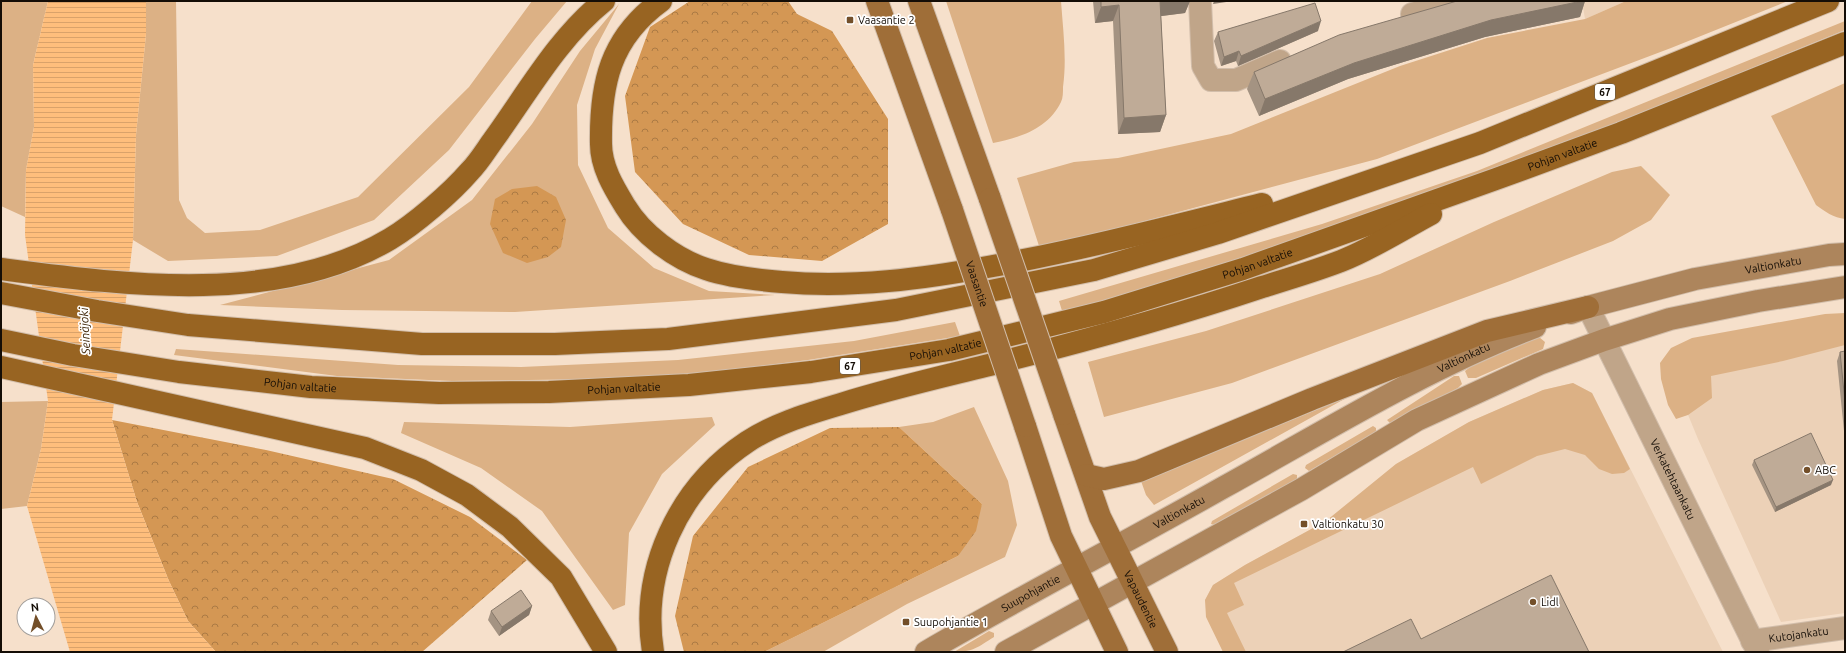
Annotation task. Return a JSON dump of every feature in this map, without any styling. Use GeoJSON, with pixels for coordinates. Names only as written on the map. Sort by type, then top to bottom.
{"type":"FeatureCollection","features":[{"type":"Feature","properties":{"kind":"highway"},"geometry":{"type":"LineString","coordinates":[[1,269],[140,283],[198,286],[257,282],[316,270],[356,256],[391,239],[430,209],[470,171],[555,52],[590,12],[604,1]]}},
{"type":"Feature","properties":{"kind":"highway"},"geometry":{"type":"LineString","coordinates":[[660,1],[646,12],[621,42],[604,86],[600,116],[601,149],[610,182],[634,221],[665,248],[705,269],[753,279],[815,285],[874,283],[934,277],[1049,256],[1380,176]]}},
{"type":"Feature","properties":{"kind":"highway","name":"67"},"geometry":{"type":"LineString","coordinates":[[1,293],[96,311],[188,325],[422,344],[555,344],[646,340],[775,326],[896,310],[1094,270],[1218,233],[1380,176],[1480,143],[1828,1]]}},
{"type":"Feature","properties":{"kind":"highway","name":"Pohjan valtatie"},"geometry":{"type":"LineString","coordinates":[[1,340],[73,355],[179,372],[311,387],[439,393],[549,392],[689,385],[811,372],[949,350],[1104,312],[1242,269],[1621,133],[1845,43]]}},
{"type":"Feature","properties":{"kind":"highway"},"geometry":{"type":"LineString","coordinates":[[653,652],[650,635],[652,593],[662,548],[682,508],[715,468],[747,442],[792,419],[875,394],[1099,337],[1204,306],[1342,261],[1496,179]]}},
{"type":"Feature","properties":{"kind":"highway"},"geometry":{"type":"LineString","coordinates":[[1,367],[170,406],[365,448],[421,470],[467,495],[510,527],[561,577],[606,652]]}},
{"type":"Feature","properties":{"kind":"main road","name":"Vaasantie"},"geometry":{"type":"LineString","coordinates":[[877,1],[952,210],[1061,536],[1076,567]]}},
{"type":"Feature","properties":{"kind":"main road"},"geometry":{"type":"LineString","coordinates":[[919,1],[990,198],[1100,518],[1115,547]]}},
{"type":"Feature","properties":{"kind":"main road","name":"Valtionkatu"},"geometry":{"type":"LineString","coordinates":[[1115,547],[1431,373],[1494,342],[1588,307],[1695,279],[1829,255],[1845,254]]}},
{"type":"Feature","properties":{"kind":"main road"},"geometry":{"type":"LineString","coordinates":[[1006,652],[1302,489],[1417,420],[1539,364],[1604,340],[1670,319],[1758,301],[1845,287]]}},
{"type":"Feature","properties":{"kind":"main road"},"geometry":{"type":"LineString","coordinates":[[1086,476],[1104,479],[1139,471],[1319,396],[1487,331],[1588,307]]}},
{"type":"Feature","properties":{"kind":"main road","name":"Suupohjantie"},"geometry":{"type":"LineString","coordinates":[[926,652],[1076,567],[1115,547]]}},
{"type":"Feature","properties":{"kind":"main road","name":"Vapaudentie"},"geometry":{"type":"LineString","coordinates":[[1115,547],[1167,652]]}},
{"type":"Feature","properties":{"kind":"main road"},"geometry":{"type":"LineString","coordinates":[[1076,567],[1117,652]]}},
{"type":"Feature","properties":{"kind":"street"},"geometry":{"type":"LineString","coordinates":[[1200,1],[1203,66],[1211,80],[1236,80],[1301,52]]}},
{"type":"Feature","properties":{"kind":"street"},"geometry":{"type":"LineString","coordinates":[[1389,21],[1456,1]]}},
{"type":"Feature","properties":{"kind":"street","name":"Verkatehtaankatu"},"geometry":{"type":"LineString","coordinates":[[1588,307],[1755,646]]}},
{"type":"Feature","properties":{"kind":"street","name":"Kutojankatu"},"geometry":{"type":"LineString","coordinates":[[1755,646],[1845,628]]}},
{"type":"Feature","properties":{"kind":"shaded area"},"geometry":{"type":"Polygon","coordinates":[[[2,1],[48,1],[33,65],[34,127],[26,170],[25,217],[1,206],[2,1]]]}},
{"type":"Feature","properties":{"kind":"shaded area"},"geometry":{"type":"Polygon","coordinates":[[[146,1],[176,1],[179,200],[187,218],[205,233],[260,230],[358,197],[469,87],[532,1],[567,1],[535,39],[449,150],[374,220],[277,256],[168,261],[133,240],[136,135],[146,34],[146,1]]]}},
{"type":"Feature","properties":{"kind":"shaded area"},"geometry":{"type":"Polygon","coordinates":[[[946,1],[1061,1],[1065,55],[1063,95],[1061,102],[1055,111],[1041,126],[1023,135],[993,143],[946,1]]]}},
{"type":"Feature","properties":{"kind":"shaded area"},"geometry":{"type":"Polygon","coordinates":[[[1582,1],[1626,1],[1585,19],[1582,1]]]}},
{"type":"Feature","properties":{"kind":"shaded area"},"geometry":{"type":"Polygon","coordinates":[[[1626,1],[1788,1],[1671,48],[1377,159],[1040,249],[1017,178],[1074,162],[1118,158],[1231,134],[1400,66],[1487,38],[1585,19],[1626,1]]]}},
{"type":"Feature","properties":{"kind":"shaded area"},"geometry":{"type":"Polygon","coordinates":[[[619,4],[595,49],[577,105],[578,165],[608,228],[654,268],[709,291],[775,295],[515,312],[342,310],[220,305],[389,260],[472,200],[532,124],[580,51],[619,4]]]}},
{"type":"Feature","properties":{"kind":"shaded area"},"geometry":{"type":"Polygon","coordinates":[[[1845,21],[1845,30],[1600,130],[1334,230],[1063,314],[1059,301],[1322,224],[1477,171],[1845,21]]]}},
{"type":"Feature","properties":{"kind":"shaded area"},"geometry":{"type":"Polygon","coordinates":[[[1845,83],[1845,219],[1833,216],[1816,205],[1771,116],[1845,83]]]}},
{"type":"Feature","properties":{"kind":"shaded area"},"geometry":{"type":"Polygon","coordinates":[[[1641,166],[1670,195],[1651,220],[1613,241],[1510,281],[1232,383],[1104,417],[1088,362],[1206,331],[1380,274],[1494,222],[1612,172],[1641,166]]]}},
{"type":"Feature","properties":{"kind":"shaded area"},"geometry":{"type":"Polygon","coordinates":[[[1845,313],[1845,345],[1783,361],[1711,376],[1712,398],[1688,415],[1676,419],[1668,405],[1661,379],[1660,363],[1671,348],[1692,338],[1825,314],[1845,313]]]}},
{"type":"Feature","properties":{"kind":"shaded area"},"geometry":{"type":"Polygon","coordinates":[[[955,322],[960,336],[808,360],[714,372],[608,379],[452,381],[337,376],[174,355],[176,349],[398,365],[521,367],[678,360],[854,341],[955,322]]]}},
{"type":"Feature","properties":{"kind":"shaded area"},"geometry":{"type":"Polygon","coordinates":[[[1539,337],[1545,342],[1543,349],[1476,378],[1468,378],[1465,371],[1478,361],[1539,337]]]}},
{"type":"Feature","properties":{"kind":"shaded area"},"geometry":{"type":"Polygon","coordinates":[[[1845,342],[1845,613],[1781,622],[1698,439],[1677,388],[1705,369],[1845,342]]]}},
{"type":"Feature","properties":{"kind":"shaded area"},"geometry":{"type":"Polygon","coordinates":[[[1454,376],[1459,376],[1462,384],[1458,388],[1394,422],[1390,423],[1387,420],[1454,376]]]}},
{"type":"Feature","properties":{"kind":"shaded area"},"geometry":{"type":"Polygon","coordinates":[[[1573,383],[1592,393],[1723,652],[1223,652],[1205,600],[1213,585],[1245,565],[1326,521],[1396,464],[1469,422],[1543,390],[1573,383]]]}},
{"type":"Feature","properties":{"kind":"shaded area"},"geometry":{"type":"Polygon","coordinates":[[[1573,383],[1592,393],[1630,469],[1624,473],[1612,474],[1599,469],[1585,455],[1565,449],[1537,456],[1481,484],[1473,467],[1234,583],[1244,605],[1227,613],[1246,652],[1223,652],[1206,617],[1205,600],[1213,585],[1245,565],[1326,521],[1396,464],[1469,422],[1543,390],[1573,383]]]}},
{"type":"Feature","properties":{"kind":"shaded area"},"geometry":{"type":"Polygon","coordinates":[[[1348,397],[1154,505],[1146,495],[1141,481],[1348,397]]]}},
{"type":"Feature","properties":{"kind":"shaded area"},"geometry":{"type":"Polygon","coordinates":[[[48,401],[41,449],[27,506],[1,509],[1,402],[48,401]]]}},
{"type":"Feature","properties":{"kind":"shaded area"},"geometry":{"type":"Polygon","coordinates":[[[974,407],[1008,481],[1017,525],[1005,557],[907,604],[823,652],[764,652],[958,556],[982,504],[899,427],[933,422],[974,407]]]}},
{"type":"Feature","properties":{"kind":"shaded area"},"geometry":{"type":"Polygon","coordinates":[[[712,417],[715,425],[662,474],[629,533],[625,605],[613,610],[542,511],[481,468],[401,433],[404,422],[570,427],[712,417]]]}},
{"type":"Feature","properties":{"kind":"shaded area"},"geometry":{"type":"Polygon","coordinates":[[[1373,426],[1376,428],[1376,432],[1309,471],[1305,468],[1306,465],[1373,426]]]}},
{"type":"Feature","properties":{"kind":"shaded area"},"geometry":{"type":"Polygon","coordinates":[[[1293,474],[1297,475],[1297,479],[1215,525],[1211,524],[1212,521],[1293,474]]]}},
{"type":"Feature","properties":{"kind":"shaded area"},"geometry":{"type":"Polygon","coordinates":[[[989,631],[994,633],[994,637],[984,644],[971,650],[954,652],[989,631]]]}},
{"type":"Feature","properties":{"kind":"green space"},"geometry":{"type":"Polygon","coordinates":[[[690,1],[788,1],[797,14],[832,31],[888,119],[888,224],[822,261],[749,255],[683,224],[635,172],[625,96],[650,27],[690,1]]]}},
{"type":"Feature","properties":{"kind":"green space"},"geometry":{"type":"Polygon","coordinates":[[[537,186],[556,197],[566,220],[561,247],[548,257],[527,263],[503,253],[490,224],[495,199],[512,189],[537,186]]]}},
{"type":"Feature","properties":{"kind":"green space"},"geometry":{"type":"Polygon","coordinates":[[[112,420],[266,450],[393,479],[470,517],[527,560],[422,652],[216,652],[188,621],[169,581],[137,502],[112,420]]]}},
{"type":"Feature","properties":{"kind":"green space"},"geometry":{"type":"Polygon","coordinates":[[[899,427],[982,504],[976,531],[958,556],[764,652],[684,652],[675,616],[693,536],[748,467],[830,428],[899,427]]]}},
{"type":"Feature","properties":{"kind":"water","name":"Seinäjoki"},"geometry":{"type":"Polygon","coordinates":[[[48,1],[146,1],[146,34],[136,135],[133,240],[112,420],[137,502],[169,581],[188,621],[216,652],[70,652],[56,604],[56,597],[54,597],[27,506],[41,449],[48,401],[25,235],[26,170],[34,127],[33,65],[48,1]]]}},
{"type":"Feature","properties":{"kind":"building"},"geometry":{"type":"Polygon","coordinates":[[[1101,1],[1160,1],[1166,115],[1124,118],[1119,5],[1101,7],[1101,1]]]}},
{"type":"Feature","properties":{"kind":"building"},"geometry":{"type":"Polygon","coordinates":[[[1457,1],[1582,1],[1491,20],[1354,63],[1265,99],[1254,72],[1339,35],[1457,1]]]}},
{"type":"Feature","properties":{"kind":"building"},"geometry":{"type":"Polygon","coordinates":[[[1315,3],[1321,21],[1241,56],[1239,51],[1224,57],[1218,32],[1315,3]]]}},
{"type":"Feature","properties":{"kind":"building"},"geometry":{"type":"Polygon","coordinates":[[[1845,351],[1845,402],[1840,352],[1845,351]]]}},
{"type":"Feature","properties":{"kind":"building"},"geometry":{"type":"Polygon","coordinates":[[[1811,433],[1833,480],[1776,507],[1754,460],[1811,433]]]}},
{"type":"Feature","properties":{"kind":"building","name":"Lidl"},"geometry":{"type":"Polygon","coordinates":[[[1551,575],[1589,652],[1343,652],[1411,619],[1421,639],[1551,575]]]}},
{"type":"Feature","properties":{"kind":"building"},"geometry":{"type":"Polygon","coordinates":[[[521,590],[532,606],[502,627],[491,611],[521,590]]]}},
{"type":"Feature","properties":{"kind":"place","name":"Vaasantie 2"},"geometry":{"type":"Point","coordinates":[850,20]}},
{"type":"Feature","properties":{"kind":"place","name":"ABC"},"geometry":{"type":"Point","coordinates":[1807,470]}},
{"type":"Feature","properties":{"kind":"place","name":"Valtionkatu 30"},"geometry":{"type":"Point","coordinates":[1304,524]}},
{"type":"Feature","properties":{"kind":"place","name":"Lidl"},"geometry":{"type":"Point","coordinates":[1533,602]}},
{"type":"Feature","properties":{"kind":"place","name":"Suupohjantie 1"},"geometry":{"type":"Point","coordinates":[906,622]}}]}
